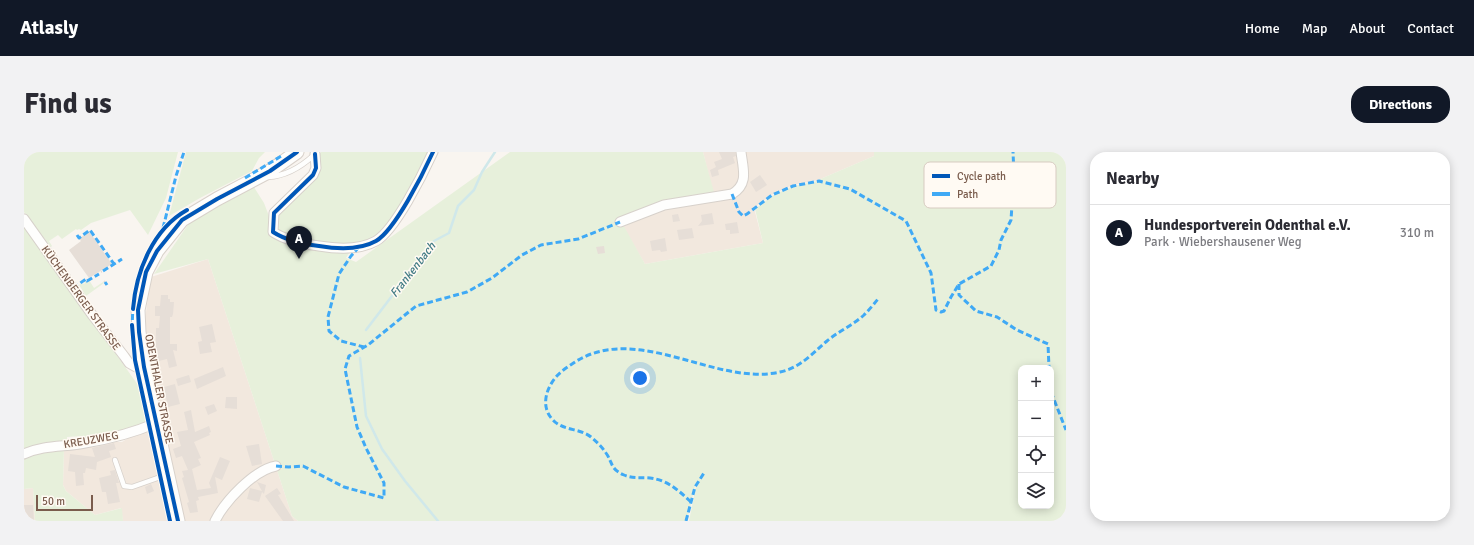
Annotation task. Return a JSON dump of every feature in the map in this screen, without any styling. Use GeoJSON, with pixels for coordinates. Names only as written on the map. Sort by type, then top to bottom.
{"type":"FeatureCollection","features":[{"type":"Feature","properties":{"kind":"main road","name":"ODENTHALER STRASSE"},"geometry":{"type":"LineString","coordinates":[[178,521],[144,367],[139,332],[138,317],[146,272],[157,251],[182,220],[216,199],[282,163],[297,152]]}},
{"type":"Feature","properties":{"kind":"street"},"geometry":{"type":"LineString","coordinates":[[316,153],[316,168],[313,175],[274,213],[273,232],[280,237],[301,243],[325,247],[351,248],[366,246],[377,240],[387,231],[412,193],[433,152]]}},
{"type":"Feature","properties":{"kind":"street"},"geometry":{"type":"LineString","coordinates":[[620,222],[664,204],[732,194],[740,189],[744,180],[741,152]]}},
{"type":"Feature","properties":{"kind":"street","name":"KÜCHENBERGER STRASSE"},"geometry":{"type":"LineString","coordinates":[[24,219],[97,322],[124,356],[134,366],[139,368],[144,367]]}},
{"type":"Feature","properties":{"kind":"street","name":"KREUZWEG"},"geometry":{"type":"LineString","coordinates":[[24,454],[52,446],[84,444],[134,432],[156,423]]}},
{"type":"Feature","properties":{"kind":"street"},"geometry":{"type":"LineString","coordinates":[[216,521],[221,509],[231,497],[262,472],[270,467],[276,466]]}},
{"type":"Feature","properties":{"kind":"lane"},"geometry":{"type":"LineString","coordinates":[[256,178],[280,176],[306,162],[316,153]]}},
{"type":"Feature","properties":{"kind":"lane"},"geometry":{"type":"LineString","coordinates":[[115,460],[124,486],[127,487],[132,487],[167,475]]}},
{"type":"Feature","properties":{"kind":"shaded area"},"geometry":{"type":"Polygon","coordinates":[[[703,152],[874,152],[874,156],[818,180],[793,185],[771,195],[754,208],[763,243],[645,264],[620,222],[664,205],[714,196],[703,152]]]}},
{"type":"Feature","properties":{"kind":"shaded area"},"geometry":{"type":"Polygon","coordinates":[[[208,259],[292,516],[298,521],[183,521],[150,375],[145,319],[151,277],[208,259]]]}},
{"type":"Feature","properties":{"kind":"shaded area"},"geometry":{"type":"Polygon","coordinates":[[[148,429],[167,521],[123,521],[121,508],[95,515],[66,491],[63,485],[64,448],[91,447],[115,438],[118,442],[122,442],[138,432],[148,429]]]}},
{"type":"Feature","properties":{"kind":"shaded area"},"geometry":{"type":"Polygon","coordinates":[[[33,488],[35,521],[24,521],[24,489],[33,488]]]}},
{"type":"Feature","properties":{"kind":"green space"},"geometry":{"type":"Polygon","coordinates":[[[24,152],[178,152],[166,198],[148,235],[130,210],[91,223],[81,230],[76,229],[62,239],[58,235],[49,241],[52,246],[51,247],[24,212],[24,152]]]}},
{"type":"Feature","properties":{"kind":"green space"},"geometry":{"type":"Polygon","coordinates":[[[186,152],[265,152],[259,158],[252,171],[169,216],[186,152]]]}},
{"type":"Feature","properties":{"kind":"green space"},"geometry":{"type":"Polygon","coordinates":[[[321,152],[432,152],[412,193],[377,241],[351,248],[280,237],[273,223],[274,213],[301,187],[321,152]]]}},
{"type":"Feature","properties":{"kind":"green space"},"geometry":{"type":"Polygon","coordinates":[[[510,152],[703,152],[715,196],[621,221],[645,264],[763,243],[755,209],[772,196],[793,186],[818,181],[874,156],[874,152],[1066,152],[1066,521],[689,521],[695,486],[687,521],[298,521],[292,516],[208,259],[154,274],[194,216],[252,184],[264,203],[277,237],[351,250],[346,258],[356,262],[510,152]]]}},
{"type":"Feature","properties":{"kind":"green space"},"geometry":{"type":"Polygon","coordinates":[[[24,225],[138,385],[147,424],[84,442],[83,436],[67,437],[67,444],[24,452],[24,225]]]}},
{"type":"Feature","properties":{"kind":"green space"},"geometry":{"type":"Polygon","coordinates":[[[89,280],[94,288],[103,282],[104,283],[86,296],[79,285],[82,283],[84,284],[85,281],[86,282],[89,280]]]}},
{"type":"Feature","properties":{"kind":"green space"},"geometry":{"type":"Polygon","coordinates":[[[64,448],[63,485],[66,491],[95,515],[122,508],[123,521],[35,521],[33,488],[24,489],[24,456],[64,448]]]}},
{"type":"Feature","properties":{"kind":"building"},"geometry":{"type":"Polygon","coordinates":[[[719,152],[735,152],[736,156],[733,157],[735,163],[718,170],[719,175],[712,177],[710,170],[716,167],[714,162],[722,159],[719,152]]]}},
{"type":"Feature","properties":{"kind":"building"},"geometry":{"type":"Polygon","coordinates":[[[760,175],[767,185],[756,192],[750,182],[760,175]]]}},
{"type":"Feature","properties":{"kind":"building"},"geometry":{"type":"Polygon","coordinates":[[[712,213],[714,224],[698,226],[702,221],[701,215],[712,213]]]}},
{"type":"Feature","properties":{"kind":"building"},"geometry":{"type":"Polygon","coordinates":[[[678,214],[680,221],[673,222],[672,215],[678,214]]]}},
{"type":"Feature","properties":{"kind":"building"},"geometry":{"type":"Polygon","coordinates":[[[737,222],[739,233],[730,234],[730,230],[726,230],[725,224],[737,222]]]}},
{"type":"Feature","properties":{"kind":"building"},"geometry":{"type":"Polygon","coordinates":[[[692,228],[694,238],[679,240],[677,230],[692,228]]]}},
{"type":"Feature","properties":{"kind":"building"},"geometry":{"type":"Polygon","coordinates":[[[89,231],[112,264],[89,278],[69,250],[81,241],[79,239],[89,231]]]}},
{"type":"Feature","properties":{"kind":"building"},"geometry":{"type":"Polygon","coordinates":[[[665,238],[667,251],[652,251],[650,241],[665,238]]]}},
{"type":"Feature","properties":{"kind":"building"},"geometry":{"type":"Polygon","coordinates":[[[604,246],[605,253],[598,254],[596,247],[604,246]]]}},
{"type":"Feature","properties":{"kind":"building"},"geometry":{"type":"Polygon","coordinates":[[[161,295],[168,295],[170,302],[174,302],[173,314],[172,317],[170,317],[170,344],[177,344],[177,351],[173,350],[177,366],[169,368],[167,359],[155,362],[153,353],[156,353],[156,328],[159,328],[160,316],[155,316],[155,306],[160,306],[161,295]]]}},
{"type":"Feature","properties":{"kind":"building"},"geometry":{"type":"Polygon","coordinates":[[[212,324],[216,342],[210,343],[212,352],[200,354],[198,342],[202,341],[199,327],[212,324]]]}},
{"type":"Feature","properties":{"kind":"building"},"geometry":{"type":"Polygon","coordinates":[[[223,367],[226,376],[197,389],[194,379],[223,367]]]}},
{"type":"Feature","properties":{"kind":"building"},"geometry":{"type":"Polygon","coordinates":[[[189,375],[191,382],[178,386],[176,379],[189,375]]]}},
{"type":"Feature","properties":{"kind":"building"},"geometry":{"type":"Polygon","coordinates":[[[175,384],[180,404],[168,407],[164,387],[175,384]]]}},
{"type":"Feature","properties":{"kind":"building"},"geometry":{"type":"Polygon","coordinates":[[[226,397],[237,397],[237,409],[225,408],[226,397]]]}},
{"type":"Feature","properties":{"kind":"building"},"geometry":{"type":"Polygon","coordinates":[[[214,404],[217,411],[208,415],[205,407],[214,404]]]}},
{"type":"Feature","properties":{"kind":"building"},"geometry":{"type":"Polygon","coordinates":[[[191,410],[195,432],[209,426],[211,432],[209,433],[210,435],[194,442],[201,458],[198,459],[201,465],[192,469],[197,490],[211,488],[209,483],[220,457],[230,461],[222,480],[215,477],[218,493],[198,497],[199,500],[196,501],[198,512],[190,513],[187,503],[189,502],[182,478],[184,477],[182,471],[188,470],[182,456],[176,458],[173,449],[181,446],[177,432],[188,430],[184,412],[191,410]]]}},
{"type":"Feature","properties":{"kind":"building"},"geometry":{"type":"Polygon","coordinates":[[[114,443],[116,449],[109,451],[111,457],[97,462],[96,470],[86,468],[85,473],[83,473],[84,485],[76,486],[75,472],[68,471],[70,454],[95,457],[92,448],[114,443]]]}},
{"type":"Feature","properties":{"kind":"building"},"geometry":{"type":"Polygon","coordinates":[[[259,444],[262,464],[252,466],[246,446],[259,444]]]}},
{"type":"Feature","properties":{"kind":"building"},"geometry":{"type":"Polygon","coordinates":[[[115,470],[119,483],[116,483],[120,502],[108,504],[106,492],[102,492],[99,478],[111,475],[110,471],[115,470]]]}},
{"type":"Feature","properties":{"kind":"building"},"geometry":{"type":"Polygon","coordinates":[[[257,482],[266,485],[264,494],[262,492],[259,502],[247,499],[250,488],[262,491],[257,482]]]}},
{"type":"Feature","properties":{"kind":"building"},"geometry":{"type":"Polygon","coordinates":[[[151,484],[154,491],[147,494],[145,487],[151,484]]]}},
{"type":"Feature","properties":{"kind":"building"},"geometry":{"type":"Polygon","coordinates":[[[277,488],[281,494],[278,495],[294,521],[283,521],[265,496],[277,488]]]}},
{"type":"Feature","properties":{"kind":"building"},"geometry":{"type":"Polygon","coordinates":[[[24,505],[33,505],[34,521],[26,521],[24,505]]]}},
{"type":"Feature","properties":{"kind":"waterway","name":"Frankenbach"},"geometry":{"type":"LineString","coordinates":[[366,330],[434,241],[449,233],[458,206],[474,190],[482,172],[495,152]]}},
{"type":"Feature","properties":{"kind":"waterway","name":"Frankenbach"},"geometry":{"type":"LineString","coordinates":[[360,358],[366,416],[382,449],[405,481],[438,521]]}},
{"type":"Feature","properties":{"kind":"marked path"},"geometry":{"type":"LineString","coordinates":[[163,228],[176,176],[184,152]]}},
{"type":"Feature","properties":{"kind":"marked path"},"geometry":{"type":"LineString","coordinates":[[1013,152],[1013,162]]}},
{"type":"Feature","properties":{"kind":"marked path"},"geometry":{"type":"LineString","coordinates":[[245,178],[283,155]]}},
{"type":"Feature","properties":{"kind":"marked path"},"geometry":{"type":"LineString","coordinates":[[732,194],[739,212],[743,216],[772,195],[793,186],[819,181],[850,189],[906,221],[931,273],[936,310],[941,312],[944,311],[959,284],[991,266],[1011,220],[1012,208]]}},
{"type":"Feature","properties":{"kind":"marked path"},"geometry":{"type":"LineString","coordinates":[[276,466],[303,466],[344,487],[384,498],[384,483],[357,427],[345,369],[349,356],[368,345],[416,306],[467,292],[492,278],[522,255],[541,245],[578,239],[620,222]]}},
{"type":"Feature","properties":{"kind":"marked path"},"geometry":{"type":"LineString","coordinates":[[77,235],[79,238],[90,230],[114,264]]}},
{"type":"Feature","properties":{"kind":"marked path"},"geometry":{"type":"LineString","coordinates":[[359,247],[339,274],[328,317],[329,331],[341,341],[364,347]]}},
{"type":"Feature","properties":{"kind":"marked path"},"geometry":{"type":"LineString","coordinates":[[103,271],[122,259]]}},
{"type":"Feature","properties":{"kind":"marked path"},"geometry":{"type":"LineString","coordinates":[[73,288],[86,279],[87,281],[99,274]]}},
{"type":"Feature","properties":{"kind":"marked path"},"geometry":{"type":"LineString","coordinates":[[959,284],[959,295],[976,311],[997,317],[1017,330],[1048,344],[1049,365]]}},
{"type":"Feature","properties":{"kind":"marked path"},"geometry":{"type":"LineString","coordinates":[[691,502],[673,487],[662,481],[650,478],[631,477],[619,473],[612,466],[603,449],[591,437],[582,432],[557,424],[547,412],[546,398],[551,384],[558,375],[572,364],[596,352],[622,349],[648,351],[729,371],[755,374],[780,372],[794,367],[806,360],[832,337],[860,319],[878,299]]}},
{"type":"Feature","properties":{"kind":"marked path"},"geometry":{"type":"LineString","coordinates":[[132,329],[133,305]]}},
{"type":"Feature","properties":{"kind":"marked path"},"geometry":{"type":"LineString","coordinates":[[1054,400],[1066,430]]}},
{"type":"Feature","properties":{"kind":"marked path"},"geometry":{"type":"LineString","coordinates":[[686,521],[695,487],[704,473]]}},
{"type":"Feature","properties":{"kind":"cycle path"},"geometry":{"type":"LineString","coordinates":[[178,521],[144,367],[139,332],[138,310],[146,272],[157,251],[182,220],[217,199],[270,171],[297,152]]}},
{"type":"Feature","properties":{"kind":"cycle path"},"geometry":{"type":"LineString","coordinates":[[315,154],[316,168],[313,175],[274,213],[273,232],[289,240],[301,243],[326,247],[348,248],[370,244],[376,241],[392,226],[423,174],[433,152]]}},
{"type":"Feature","properties":{"kind":"cycle path"},"geometry":{"type":"LineString","coordinates":[[133,309],[138,280],[148,252],[165,228],[175,218],[187,210]]}},
{"type":"Feature","properties":{"kind":"cycle path"},"geometry":{"type":"LineString","coordinates":[[132,325],[135,360],[170,521]]}},
{"type":"Feature","properties":{"kind":"place","name":"Hundesportverein Odenthal e.V."},"geometry":{"type":"Point","coordinates":[299,259]}}]}
